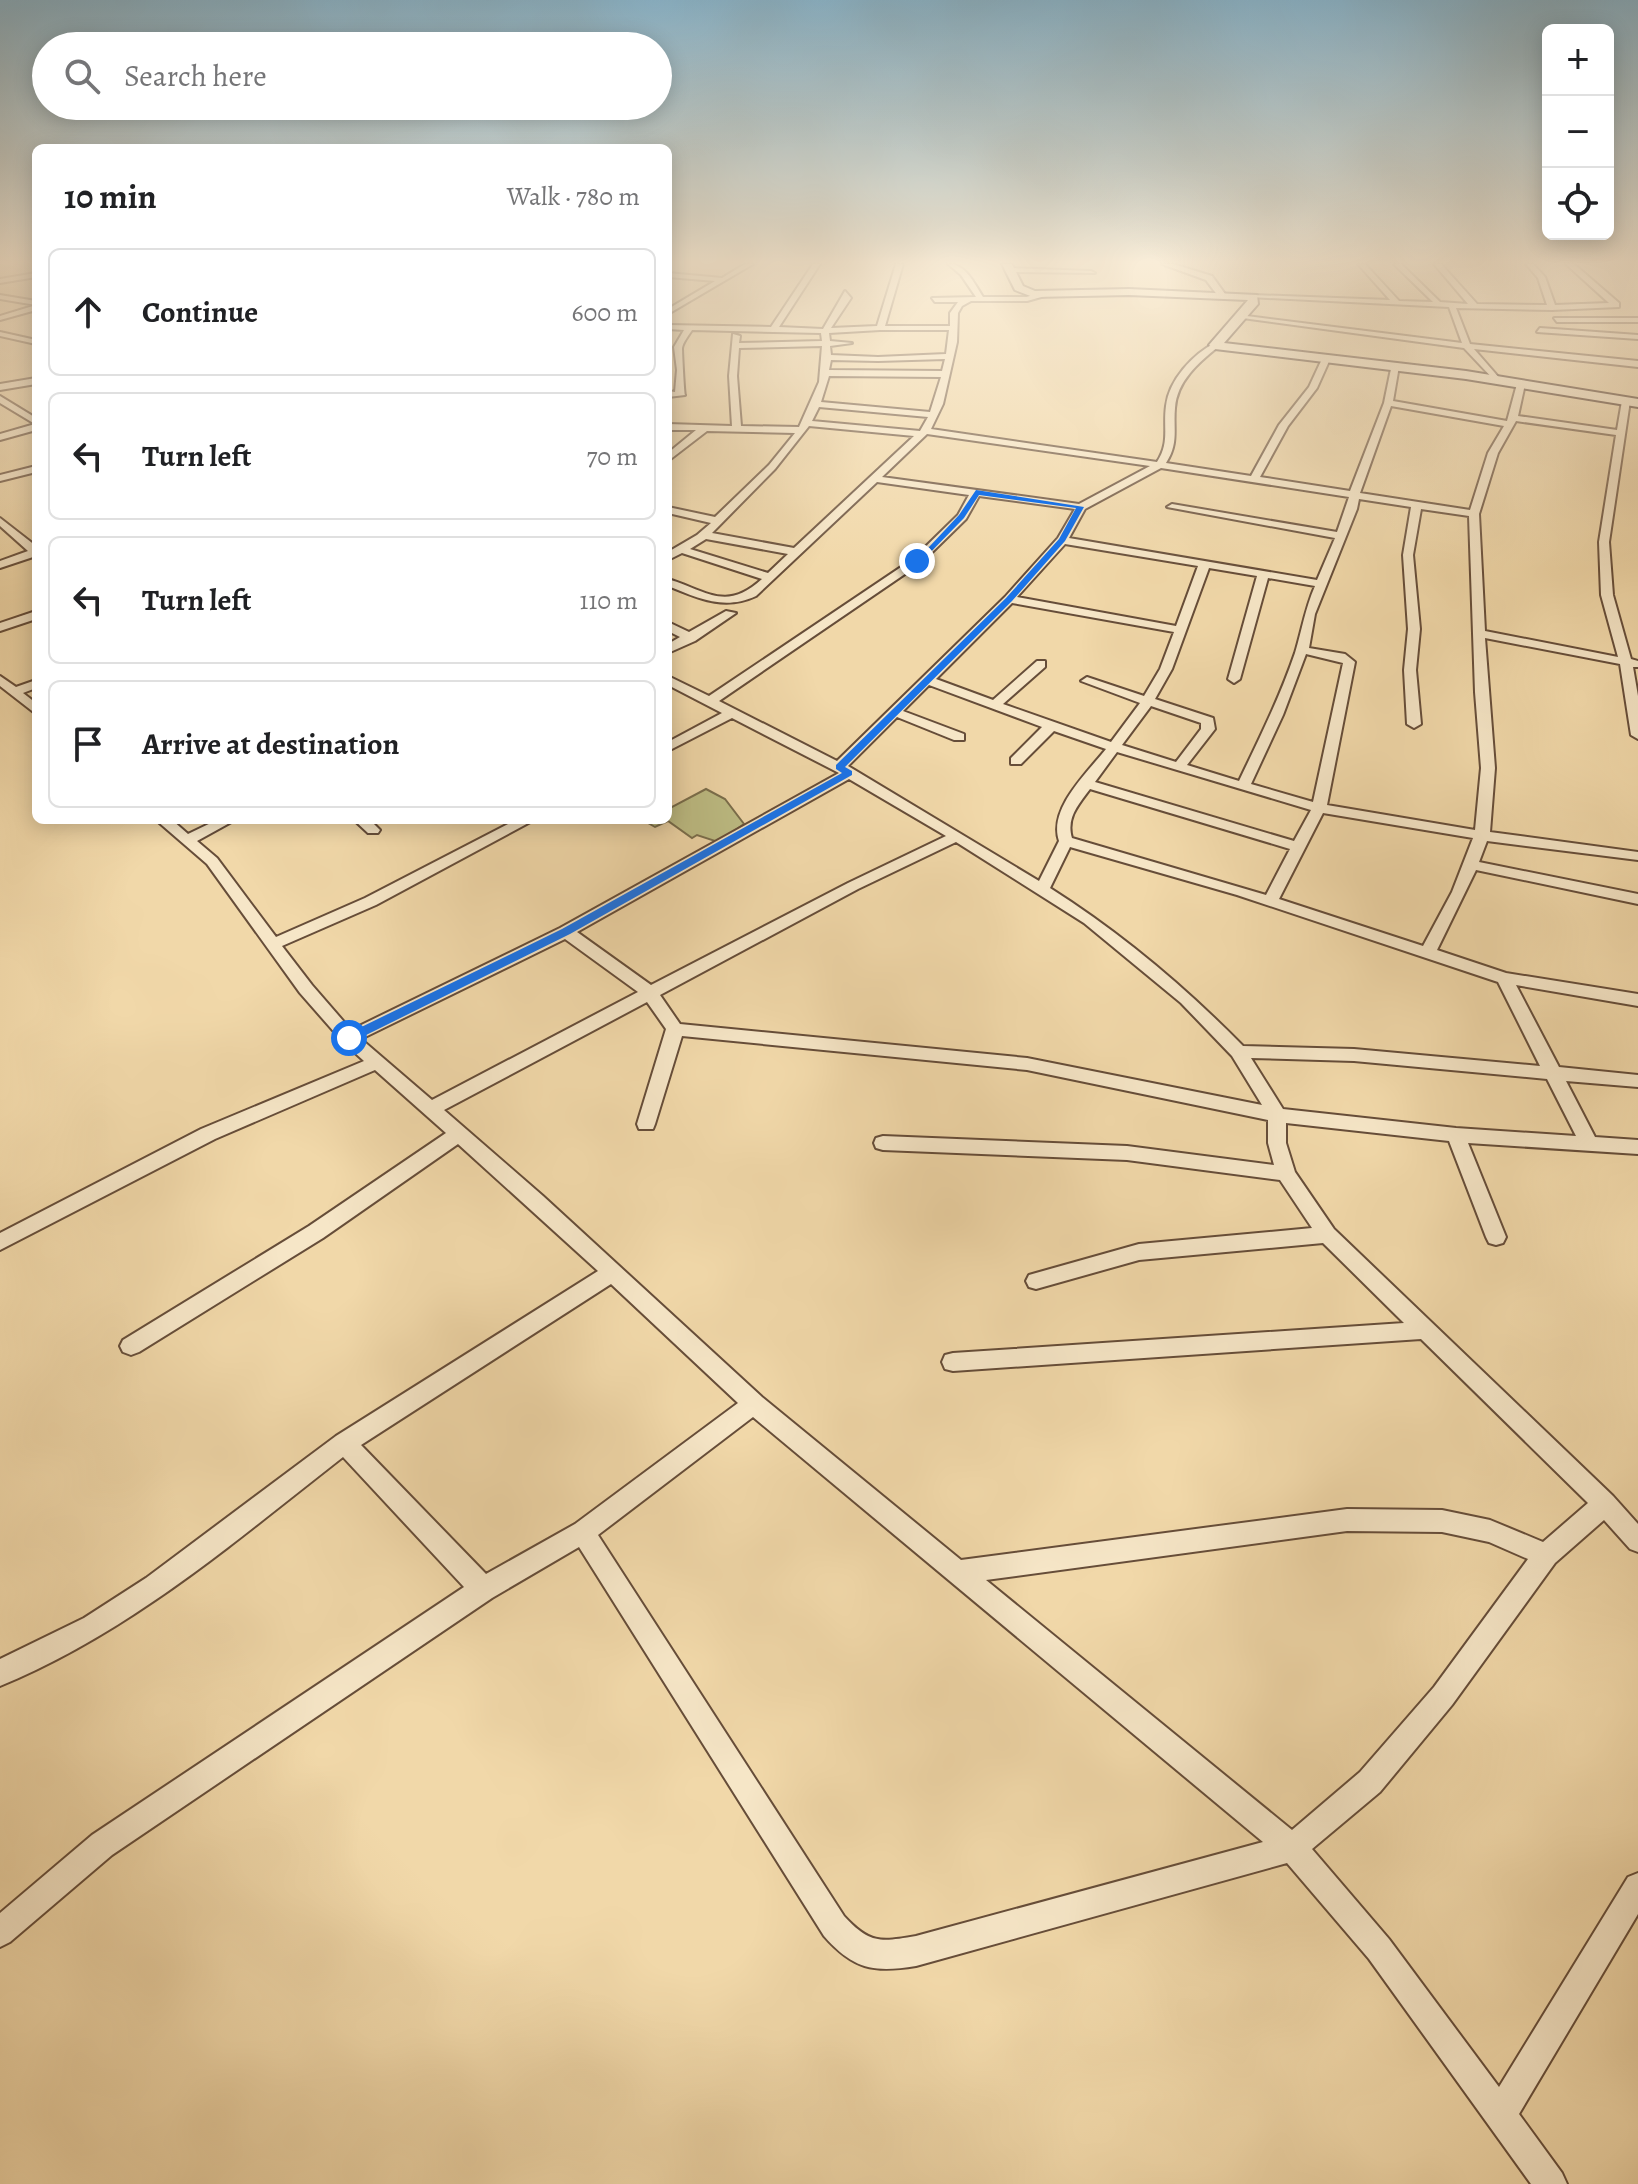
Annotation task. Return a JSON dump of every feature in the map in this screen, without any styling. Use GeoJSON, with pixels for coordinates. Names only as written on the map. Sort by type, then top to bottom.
{"type":"FeatureCollection","features":[{"type":"Feature","properties":{"kind":"street"},"geometry":{"type":"LineString","coordinates":[[672,394],[681,395],[678,389],[680,366]]}},
{"type":"Feature","properties":{"kind":"street"},"geometry":{"type":"LineString","coordinates":[[734,366],[737,428]]}},
{"type":"Feature","properties":{"kind":"street"},"geometry":{"type":"LineString","coordinates":[[672,554],[704,535],[786,454],[815,404],[829,366]]}},
{"type":"Feature","properties":{"kind":"street"},"geometry":{"type":"LineString","coordinates":[[672,583],[728,603],[739,602],[771,578],[923,433],[934,415],[947,366]]}},
{"type":"Feature","properties":{"kind":"street"},"geometry":{"type":"LineString","coordinates":[[349,1038],[566,932],[844,770],[895,712],[1009,599],[1062,540],[1081,507],[1160,465],[1172,446],[1170,412],[1179,379],[1189,366]]}},
{"type":"Feature","properties":{"kind":"street"},"geometry":{"type":"LineString","coordinates":[[1255,477],[1284,425],[1313,388],[1323,366]]}},
{"type":"Feature","properties":{"kind":"street"},"geometry":{"type":"LineString","coordinates":[[1243,786],[1277,715],[1302,650],[1309,614],[1341,536],[1388,403],[1395,366],[1632,402],[1619,433],[1604,542],[1607,595],[1632,663],[1638,735]]}},
{"type":"Feature","properties":{"kind":"street"},"geometry":{"type":"LineString","coordinates":[[1485,366],[1497,380]]}},
{"type":"Feature","properties":{"kind":"street"},"geometry":{"type":"LineString","coordinates":[[828,373],[945,374]]}},
{"type":"Feature","properties":{"kind":"street"},"geometry":{"type":"LineString","coordinates":[[0,387],[32,382]]}},
{"type":"Feature","properties":{"kind":"street"},"geometry":{"type":"LineString","coordinates":[[1427,953],[1460,892],[1482,835],[1488,768],[1474,514],[1486,471],[1512,421],[1521,384]]}},
{"type":"Feature","properties":{"kind":"street"},"geometry":{"type":"LineString","coordinates":[[0,399],[32,421]]}},
{"type":"Feature","properties":{"kind":"street"},"geometry":{"type":"LineString","coordinates":[[1388,403],[1619,433]]}},
{"type":"Feature","properties":{"kind":"street"},"geometry":{"type":"LineString","coordinates":[[815,404],[934,415]]}},
{"type":"Feature","properties":{"kind":"street"},"geometry":{"type":"LineString","coordinates":[[0,437],[32,425]]}},
{"type":"Feature","properties":{"kind":"street"},"geometry":{"type":"LineString","coordinates":[[672,427],[802,427],[923,433],[1255,477],[1474,514]]}},
{"type":"Feature","properties":{"kind":"street"},"geometry":{"type":"LineString","coordinates":[[672,455],[705,428]]}},
{"type":"Feature","properties":{"kind":"street"},"geometry":{"type":"LineString","coordinates":[[0,478],[32,470]]}},
{"type":"Feature","properties":{"kind":"street"},"geometry":{"type":"LineString","coordinates":[[876,479],[1081,507]]}},
{"type":"Feature","properties":{"kind":"street"},"geometry":{"type":"LineString","coordinates":[[708,702],[917,561],[962,517],[976,492]]}},
{"type":"Feature","properties":{"kind":"street"},"geometry":{"type":"LineString","coordinates":[[1414,724],[1410,670],[1414,629],[1408,555],[1416,505]]}},
{"type":"Feature","properties":{"kind":"street"},"geometry":{"type":"LineString","coordinates":[[1172,507],[1341,536]]}},
{"type":"Feature","properties":{"kind":"street"},"geometry":{"type":"LineString","coordinates":[[672,511],[717,521]]}},
{"type":"Feature","properties":{"kind":"street"},"geometry":{"type":"LineString","coordinates":[[0,521],[32,549]]}},
{"type":"Feature","properties":{"kind":"street"},"geometry":{"type":"LineString","coordinates":[[704,535],[797,552]]}},
{"type":"Feature","properties":{"kind":"street"},"geometry":{"type":"LineString","coordinates":[[1062,540],[1322,584]]}},
{"type":"Feature","properties":{"kind":"street"},"geometry":{"type":"LineString","coordinates":[[680,549],[771,578]]}},
{"type":"Feature","properties":{"kind":"street"},"geometry":{"type":"LineString","coordinates":[[0,565],[32,553]]}},
{"type":"Feature","properties":{"kind":"street"},"geometry":{"type":"LineString","coordinates":[[1043,888],[1066,841],[1062,829],[1065,813],[1116,747],[1166,669],[1204,566]]}},
{"type":"Feature","properties":{"kind":"street"},"geometry":{"type":"LineString","coordinates":[[1234,679],[1263,575]]}},
{"type":"Feature","properties":{"kind":"street"},"geometry":{"type":"LineString","coordinates":[[1009,599],[1180,630]]}},
{"type":"Feature","properties":{"kind":"street"},"geometry":{"type":"LineString","coordinates":[[672,647],[730,613]]}},
{"type":"Feature","properties":{"kind":"street"},"geometry":{"type":"LineString","coordinates":[[0,627],[32,616]]}},
{"type":"Feature","properties":{"kind":"street"},"geometry":{"type":"LineString","coordinates":[[672,628],[691,638]]}},
{"type":"Feature","properties":{"kind":"street"},"geometry":{"type":"LineString","coordinates":[[1479,633],[1632,663]]}},
{"type":"Feature","properties":{"kind":"street"},"geometry":{"type":"LineString","coordinates":[[1270,901],[1319,808],[1349,662],[1341,657],[1302,650]]}},
{"type":"Feature","properties":{"kind":"street"},"geometry":{"type":"LineString","coordinates":[[994,706],[1041,664]]}},
{"type":"Feature","properties":{"kind":"street"},"geometry":{"type":"LineString","coordinates":[[0,680],[32,707]]}},
{"type":"Feature","properties":{"kind":"street"},"geometry":{"type":"LineString","coordinates":[[928,680],[1051,726],[1319,808],[1482,835],[1638,856]]}},
{"type":"Feature","properties":{"kind":"street"},"geometry":{"type":"LineString","coordinates":[[1087,681],[1208,721],[1208,729],[1179,767]]}},
{"type":"Feature","properties":{"kind":"street"},"geometry":{"type":"LineString","coordinates":[[672,682],[844,770],[1043,888],[1090,920],[1187,999],[1238,1052],[1277,1115],[1277,1143],[1286,1174],[1327,1235],[1605,1504],[1638,1541]]}},
{"type":"Feature","properties":{"kind":"street"},"geometry":{"type":"LineString","coordinates":[[14,692],[32,685]]}},
{"type":"Feature","properties":{"kind":"street"},"geometry":{"type":"LineString","coordinates":[[895,712],[959,737]]}},
{"type":"Feature","properties":{"kind":"street"},"geometry":{"type":"LineString","coordinates":[[672,745],[731,713]]}},
{"type":"Feature","properties":{"kind":"street"},"geometry":{"type":"LineString","coordinates":[[1016,761],[1051,726]]}},
{"type":"Feature","properties":{"kind":"street"},"geometry":{"type":"LineString","coordinates":[[1086,784],[1299,847]]}},
{"type":"Feature","properties":{"kind":"street"},"geometry":{"type":"LineString","coordinates":[[168,824],[212,861],[306,989],[349,1038],[460,1133],[754,1404],[1292,1848],[1379,1949],[1502,2112],[1551,2184]]}},
{"type":"Feature","properties":{"kind":"street"},"geometry":{"type":"LineString","coordinates":[[189,839],[220,824]]}},
{"type":"Feature","properties":{"kind":"street"},"geometry":{"type":"LineString","coordinates":[[366,824],[373,830]]}},
{"type":"Feature","properties":{"kind":"street"},"geometry":{"type":"LineString","coordinates":[[274,943],[369,905],[518,824]]}},
{"type":"Feature","properties":{"kind":"street"},"geometry":{"type":"LineString","coordinates":[[432,1108],[649,992],[957,836]]}},
{"type":"Feature","properties":{"kind":"street"},"geometry":{"type":"LineString","coordinates":[[1066,841],[1270,901],[1504,978],[1638,1000]]}},
{"type":"Feature","properties":{"kind":"street"},"geometry":{"type":"LineString","coordinates":[[1471,865],[1638,899]]}},
{"type":"Feature","properties":{"kind":"street"},"geometry":{"type":"LineString","coordinates":[[566,932],[649,992],[675,1029],[1012,1061],[1277,1115],[1456,1135],[1638,1147]]}},
{"type":"Feature","properties":{"kind":"street"},"geometry":{"type":"LineString","coordinates":[[1504,978],[1589,1143]]}},
{"type":"Feature","properties":{"kind":"street"},"geometry":{"type":"LineString","coordinates":[[646,1124],[675,1029]]}},
{"type":"Feature","properties":{"kind":"street"},"geometry":{"type":"LineString","coordinates":[[1238,1052],[1354,1055],[1638,1081]]}},
{"type":"Feature","properties":{"kind":"street"},"geometry":{"type":"LineString","coordinates":[[0,1242],[208,1134],[378,1062]]}},
{"type":"Feature","properties":{"kind":"street"},"geometry":{"type":"LineString","coordinates":[[131,1346],[316,1232],[460,1133]]}},
{"type":"Feature","properties":{"kind":"street"},"geometry":{"type":"LineString","coordinates":[[1456,1135],[1496,1237]]}},
{"type":"Feature","properties":{"kind":"street"},"geometry":{"type":"LineString","coordinates":[[883,1143],[1127,1153],[1286,1174]]}},
{"type":"Feature","properties":{"kind":"street"},"geometry":{"type":"LineString","coordinates":[[1036,1281],[1139,1252],[1327,1235]]}},
{"type":"Feature","properties":{"kind":"street"},"geometry":{"type":"LineString","coordinates":[[0,1673],[93,1627],[155,1587],[344,1443],[613,1272]]}},
{"type":"Feature","properties":{"kind":"street"},"geometry":{"type":"LineString","coordinates":[[953,1362],[1427,1330]]}},
{"type":"Feature","properties":{"kind":"street"},"geometry":{"type":"LineString","coordinates":[[0,1932],[102,1845],[483,1589],[583,1532],[754,1404]]}},
{"type":"Feature","properties":{"kind":"street"},"geometry":{"type":"LineString","coordinates":[[344,1443],[483,1589]]}},
{"type":"Feature","properties":{"kind":"street"},"geometry":{"type":"LineString","coordinates":[[583,1532],[834,1926],[854,1949],[878,1958],[916,1951],[1292,1848],[1370,1782],[1443,1696],[1546,1555],[1605,1504]]}},
{"type":"Feature","properties":{"kind":"street"},"geometry":{"type":"LineString","coordinates":[[960,1572],[1347,1520],[1442,1521],[1490,1531],[1546,1555]]}},
{"type":"Feature","properties":{"kind":"street"},"geometry":{"type":"LineString","coordinates":[[1502,2112],[1638,1887]]}},
{"type":"Feature","properties":{"kind":"green space"},"geometry":{"type":"Polygon","coordinates":[[[706,789],[725,799],[744,824],[718,842],[697,835],[692,838],[672,824],[672,807],[706,789]]]}},
{"type":"Feature","properties":{"kind":"route"},"geometry":{"type":"LineString","coordinates":[[349,1038],[566,932],[849,773],[839,767],[1009,599],[1062,540],[1081,507],[976,492],[962,517],[917,561]]}}]}
